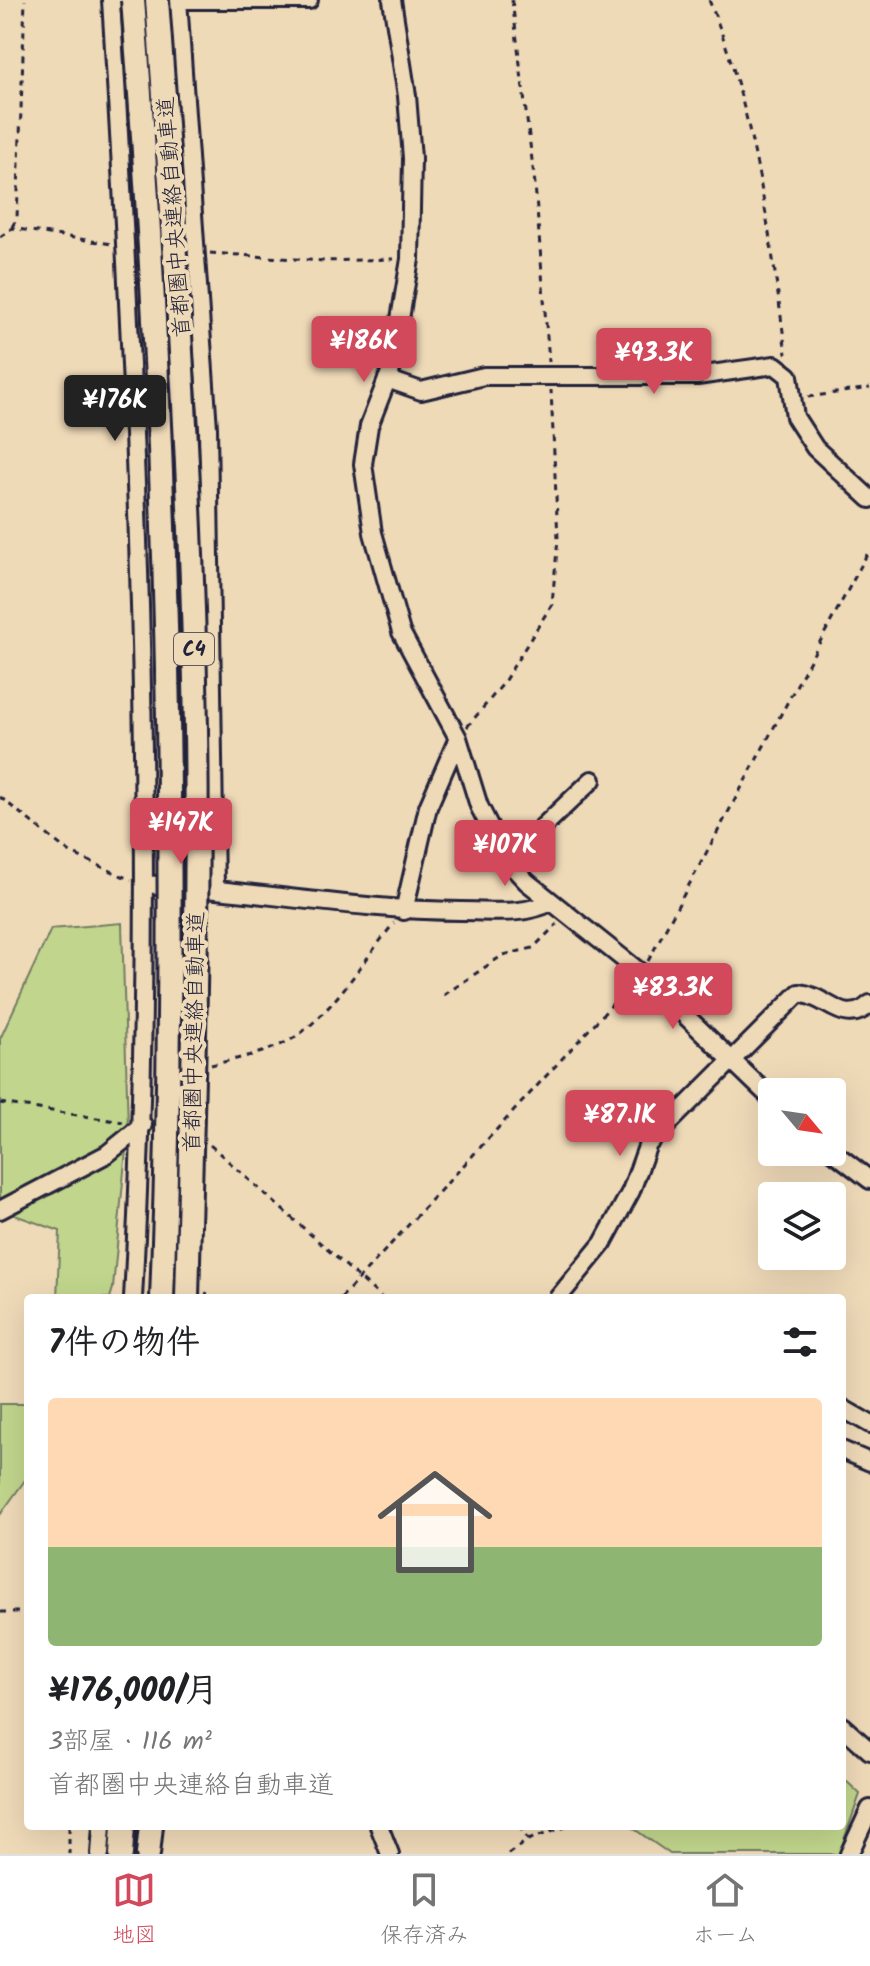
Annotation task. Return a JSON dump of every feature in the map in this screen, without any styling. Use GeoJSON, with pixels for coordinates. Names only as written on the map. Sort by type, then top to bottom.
{"type":"FeatureCollection","features":[{"type":"Feature","properties":{"kind":"highway","name":"首都圏中央連絡自動車道"},"geometry":{"type":"LineString","coordinates":[[133,0],[164,523],[170,732],[167,1172],[162,1294]]}},
{"type":"Feature","properties":{"kind":"highway","name":"首都圏中央連絡自動車道"},"geometry":{"type":"LineString","coordinates":[[171,0],[196,731],[196,939],[187,1294]]}},
{"type":"Feature","properties":{"kind":"highway"},"geometry":{"type":"LineString","coordinates":[[121,1854],[123,1830]]}},
{"type":"Feature","properties":{"kind":"highway"},"geometry":{"type":"LineString","coordinates":[[148,1854],[151,1830]]}},
{"type":"Feature","properties":{"kind":"street"},"geometry":{"type":"LineString","coordinates":[[133,1294],[143,1125],[142,600],[110,0],[309,0]]}},
{"type":"Feature","properties":{"kind":"street"},"geometry":{"type":"LineString","coordinates":[[171,0],[208,428],[215,888]]}},
{"type":"Feature","properties":{"kind":"street"},"geometry":{"type":"LineString","coordinates":[[392,0],[412,158],[410,259],[387,379],[369,426],[363,464],[373,533],[401,632],[458,738],[479,806],[507,861],[551,902],[641,973],[758,1085]]}},
{"type":"Feature","properties":{"kind":"street"},"geometry":{"type":"LineString","coordinates":[[387,379],[421,391],[484,376],[697,376],[775,365],[789,376],[795,417],[815,448],[870,499]]}},
{"type":"Feature","properties":{"kind":"street"},"geometry":{"type":"LineString","coordinates":[[404,911],[428,807],[458,738]]}},
{"type":"Feature","properties":{"kind":"street"},"geometry":{"type":"LineString","coordinates":[[507,861],[592,780]]}},
{"type":"Feature","properties":{"kind":"street"},"geometry":{"type":"LineString","coordinates":[[144,884],[215,888],[404,911],[531,912],[551,902]]}},
{"type":"Feature","properties":{"kind":"street"},"geometry":{"type":"LineString","coordinates":[[561,1294],[603,1243],[631,1191],[648,1144],[799,993],[811,994],[850,1016],[859,1015],[870,1004]]}},
{"type":"Feature","properties":{"kind":"street"},"geometry":{"type":"LineString","coordinates":[[0,1210],[107,1154],[143,1125]]}},
{"type":"Feature","properties":{"kind":"street"},"geometry":{"type":"LineString","coordinates":[[846,1162],[870,1180]]}},
{"type":"Feature","properties":{"kind":"street"},"geometry":{"type":"LineString","coordinates":[[846,1410],[870,1424]]}},
{"type":"Feature","properties":{"kind":"street"},"geometry":{"type":"LineString","coordinates":[[846,1452],[870,1462]]}},
{"type":"Feature","properties":{"kind":"street"},"geometry":{"type":"LineString","coordinates":[[846,1730],[870,1751]]}},
{"type":"Feature","properties":{"kind":"street"},"geometry":{"type":"LineString","coordinates":[[849,1854],[870,1809]]}},
{"type":"Feature","properties":{"kind":"street"},"geometry":{"type":"LineString","coordinates":[[100,1854],[102,1830]]}},
{"type":"Feature","properties":{"kind":"street"},"geometry":{"type":"LineString","coordinates":[[381,1830],[390,1854]]}},
{"type":"Feature","properties":{"kind":"path"},"geometry":{"type":"LineString","coordinates":[[12,228],[17,218],[25,0]]}},
{"type":"Feature","properties":{"kind":"path"},"geometry":{"type":"LineString","coordinates":[[709,0],[740,87],[772,244],[789,376]]}},
{"type":"Feature","properties":{"kind":"path"},"geometry":{"type":"LineString","coordinates":[[792,399],[870,388]]}},
{"type":"Feature","properties":{"kind":"path"},"geometry":{"type":"LineString","coordinates":[[345,1294],[641,973],[870,549]]}},
{"type":"Feature","properties":{"kind":"path"},"geometry":{"type":"LineString","coordinates":[[0,797],[69,852],[96,867],[144,884]]}},
{"type":"Feature","properties":{"kind":"path"},"geometry":{"type":"LineString","coordinates":[[198,1068],[267,1050],[298,1035],[322,1013],[404,911]]}},
{"type":"Feature","properties":{"kind":"path"},"geometry":{"type":"LineString","coordinates":[[444,995],[503,955],[533,948],[568,913]]}},
{"type":"Feature","properties":{"kind":"path"},"geometry":{"type":"LineString","coordinates":[[0,1103],[143,1125]]}},
{"type":"Feature","properties":{"kind":"path"},"geometry":{"type":"LineString","coordinates":[[210,1145],[378,1294]]}},
{"type":"Feature","properties":{"kind":"path"},"geometry":{"type":"LineString","coordinates":[[0,1612],[24,1612]]}},
{"type":"Feature","properties":{"kind":"path"},"geometry":{"type":"LineString","coordinates":[[69,1830],[69,1854]]}},
{"type":"Feature","properties":{"kind":"path"},"geometry":{"type":"LineString","coordinates":[[522,1830],[528,1840]]}},
{"type":"Feature","properties":{"kind":"path"},"geometry":{"type":"LineString","coordinates":[[508,1854],[528,1840],[557,1830]]}},
{"type":"Feature","properties":{"kind":"green space"},"geometry":{"type":"Polygon","coordinates":[[[122,923],[128,1128],[111,1294],[57,1294],[60,1231],[3,1211],[0,1204],[0,1039],[51,929],[122,923]]]}},
{"type":"Feature","properties":{"kind":"green space"},"geometry":{"type":"Polygon","coordinates":[[[0,1404],[24,1404],[24,1482],[0,1515],[0,1404]]]}},
{"type":"Feature","properties":{"kind":"green space"},"geometry":{"type":"Polygon","coordinates":[[[846,1781],[860,1794],[839,1854],[670,1854],[636,1830],[846,1830],[846,1781]]]}}]}
